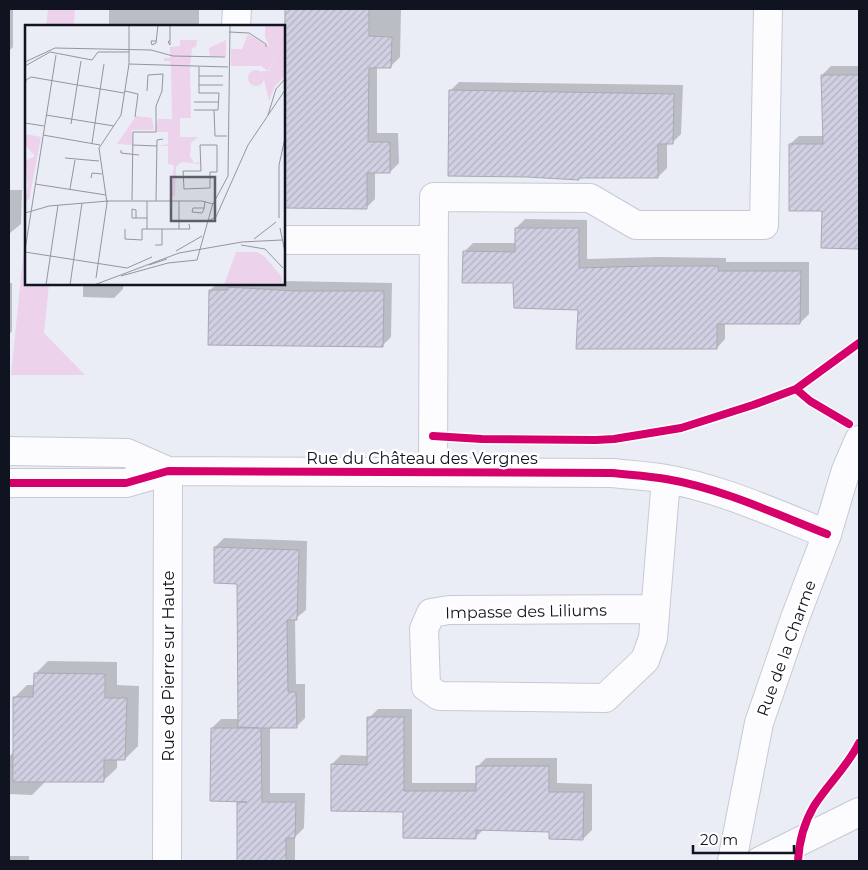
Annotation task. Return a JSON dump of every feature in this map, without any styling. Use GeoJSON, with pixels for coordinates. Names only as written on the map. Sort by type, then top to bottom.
{"type":"FeatureCollection","features":[{"type":"Feature","properties":{"kind":"street"},"geometry":{"type":"LineString","coordinates":[[236,25],[237,9]]}},
{"type":"Feature","properties":{"kind":"street"},"geometry":{"type":"LineString","coordinates":[[433,472],[434,196],[590,198],[636,225],[764,225],[768,9]]}},
{"type":"Feature","properties":{"kind":"street"},"geometry":{"type":"LineString","coordinates":[[285,240],[434,240]]}},
{"type":"Feature","properties":{"kind":"street","name":"Rue de la Charme"},"geometry":{"type":"LineString","coordinates":[[732,861],[759,723],[795,618],[827,534],[846,470],[859,440]]}},
{"type":"Feature","properties":{"kind":"street","name":"Rue du Château des Vergnes"},"geometry":{"type":"LineString","coordinates":[[9,451],[127,453],[168,471]]}},
{"type":"Feature","properties":{"kind":"street","name":"Rue du Château des Vergnes"},"geometry":{"type":"LineString","coordinates":[[9,483],[126,483],[168,471],[612,472],[666,479],[736,498],[827,534]]}},
{"type":"Feature","properties":{"kind":"street","name":"Rue de Pierre sur Haute"},"geometry":{"type":"LineString","coordinates":[[167,861],[168,471]]}},
{"type":"Feature","properties":{"kind":"street","name":"Impasse des Liliums"},"geometry":{"type":"LineString","coordinates":[[655,609],[449,610],[431,613],[424,629],[426,687],[439,696],[605,698],[645,660],[653,638],[666,479]]}},
{"type":"Feature","properties":{"kind":"street"},"geometry":{"type":"LineString","coordinates":[[827,534],[859,494]]}},
{"type":"Feature","properties":{"kind":"street"},"geometry":{"type":"LineString","coordinates":[[760,861],[859,812]]}},
{"type":"Feature","properties":{"kind":"shaded area"},"geometry":{"type":"Polygon","coordinates":[[[48,9],[75,9],[74,25],[46,25],[48,9]]]}},
{"type":"Feature","properties":{"kind":"shaded area"},"geometry":{"type":"Polygon","coordinates":[[[25,237],[25,285],[49,285],[44,333],[85,375],[11,375],[25,237]]]}},
{"type":"Feature","properties":{"kind":"building"},"geometry":{"type":"Polygon","coordinates":[[[285,9],[369,9],[369,36],[392,37],[391,68],[369,68],[368,142],[390,142],[390,173],[367,173],[367,209],[285,208],[285,9]]]}},
{"type":"Feature","properties":{"kind":"building"},"geometry":{"type":"Polygon","coordinates":[[[821,75],[859,75],[859,249],[821,248],[822,211],[789,211],[789,144],[823,144],[821,75]]]}},
{"type":"Feature","properties":{"kind":"building"},"geometry":{"type":"Polygon","coordinates":[[[449,90],[674,94],[673,144],[658,144],[658,178],[579,178],[579,180],[448,176],[449,90]]]}},
{"type":"Feature","properties":{"kind":"building"},"geometry":{"type":"Polygon","coordinates":[[[515,228],[579,228],[579,268],[718,266],[718,271],[801,271],[800,324],[717,324],[717,349],[576,349],[578,310],[514,308],[513,283],[462,283],[463,251],[515,252],[515,228]]]}},
{"type":"Feature","properties":{"kind":"building"},"geometry":{"type":"Polygon","coordinates":[[[227,287],[296,291],[384,291],[383,347],[208,345],[209,290],[227,290],[227,287]]]}},
{"type":"Feature","properties":{"kind":"building"},"geometry":{"type":"Polygon","coordinates":[[[214,547],[299,550],[297,620],[287,620],[288,692],[296,692],[297,728],[261,728],[262,802],[296,802],[295,838],[286,838],[286,861],[237,861],[237,802],[247,802],[210,801],[211,728],[260,728],[238,727],[237,584],[214,583],[214,547]]]}},
{"type":"Feature","properties":{"kind":"building"},"geometry":{"type":"Polygon","coordinates":[[[34,673],[105,674],[105,698],[127,698],[125,760],[104,760],[104,782],[13,782],[13,697],[33,697],[34,673]]]}},
{"type":"Feature","properties":{"kind":"building"},"geometry":{"type":"Polygon","coordinates":[[[367,717],[404,717],[404,791],[476,791],[476,766],[549,766],[549,792],[584,792],[583,840],[549,839],[549,832],[476,830],[476,839],[403,838],[403,812],[331,811],[331,764],[367,765],[367,717]]]}},
{"type":"Feature","properties":{"kind":"cycle path"},"geometry":{"type":"LineString","coordinates":[[433,436],[482,439],[596,440],[614,439],[681,428],[796,389],[859,343]]}},
{"type":"Feature","properties":{"kind":"cycle path"},"geometry":{"type":"LineString","coordinates":[[796,389],[810,401],[849,424]]}},
{"type":"Feature","properties":{"kind":"cycle path"},"geometry":{"type":"LineString","coordinates":[[9,483],[126,483],[168,471],[612,473],[646,476],[686,483],[748,502],[827,534]]}},
{"type":"Feature","properties":{"kind":"cycle path"},"geometry":{"type":"LineString","coordinates":[[798,861],[803,833],[810,812],[849,760],[859,743]]}}]}
